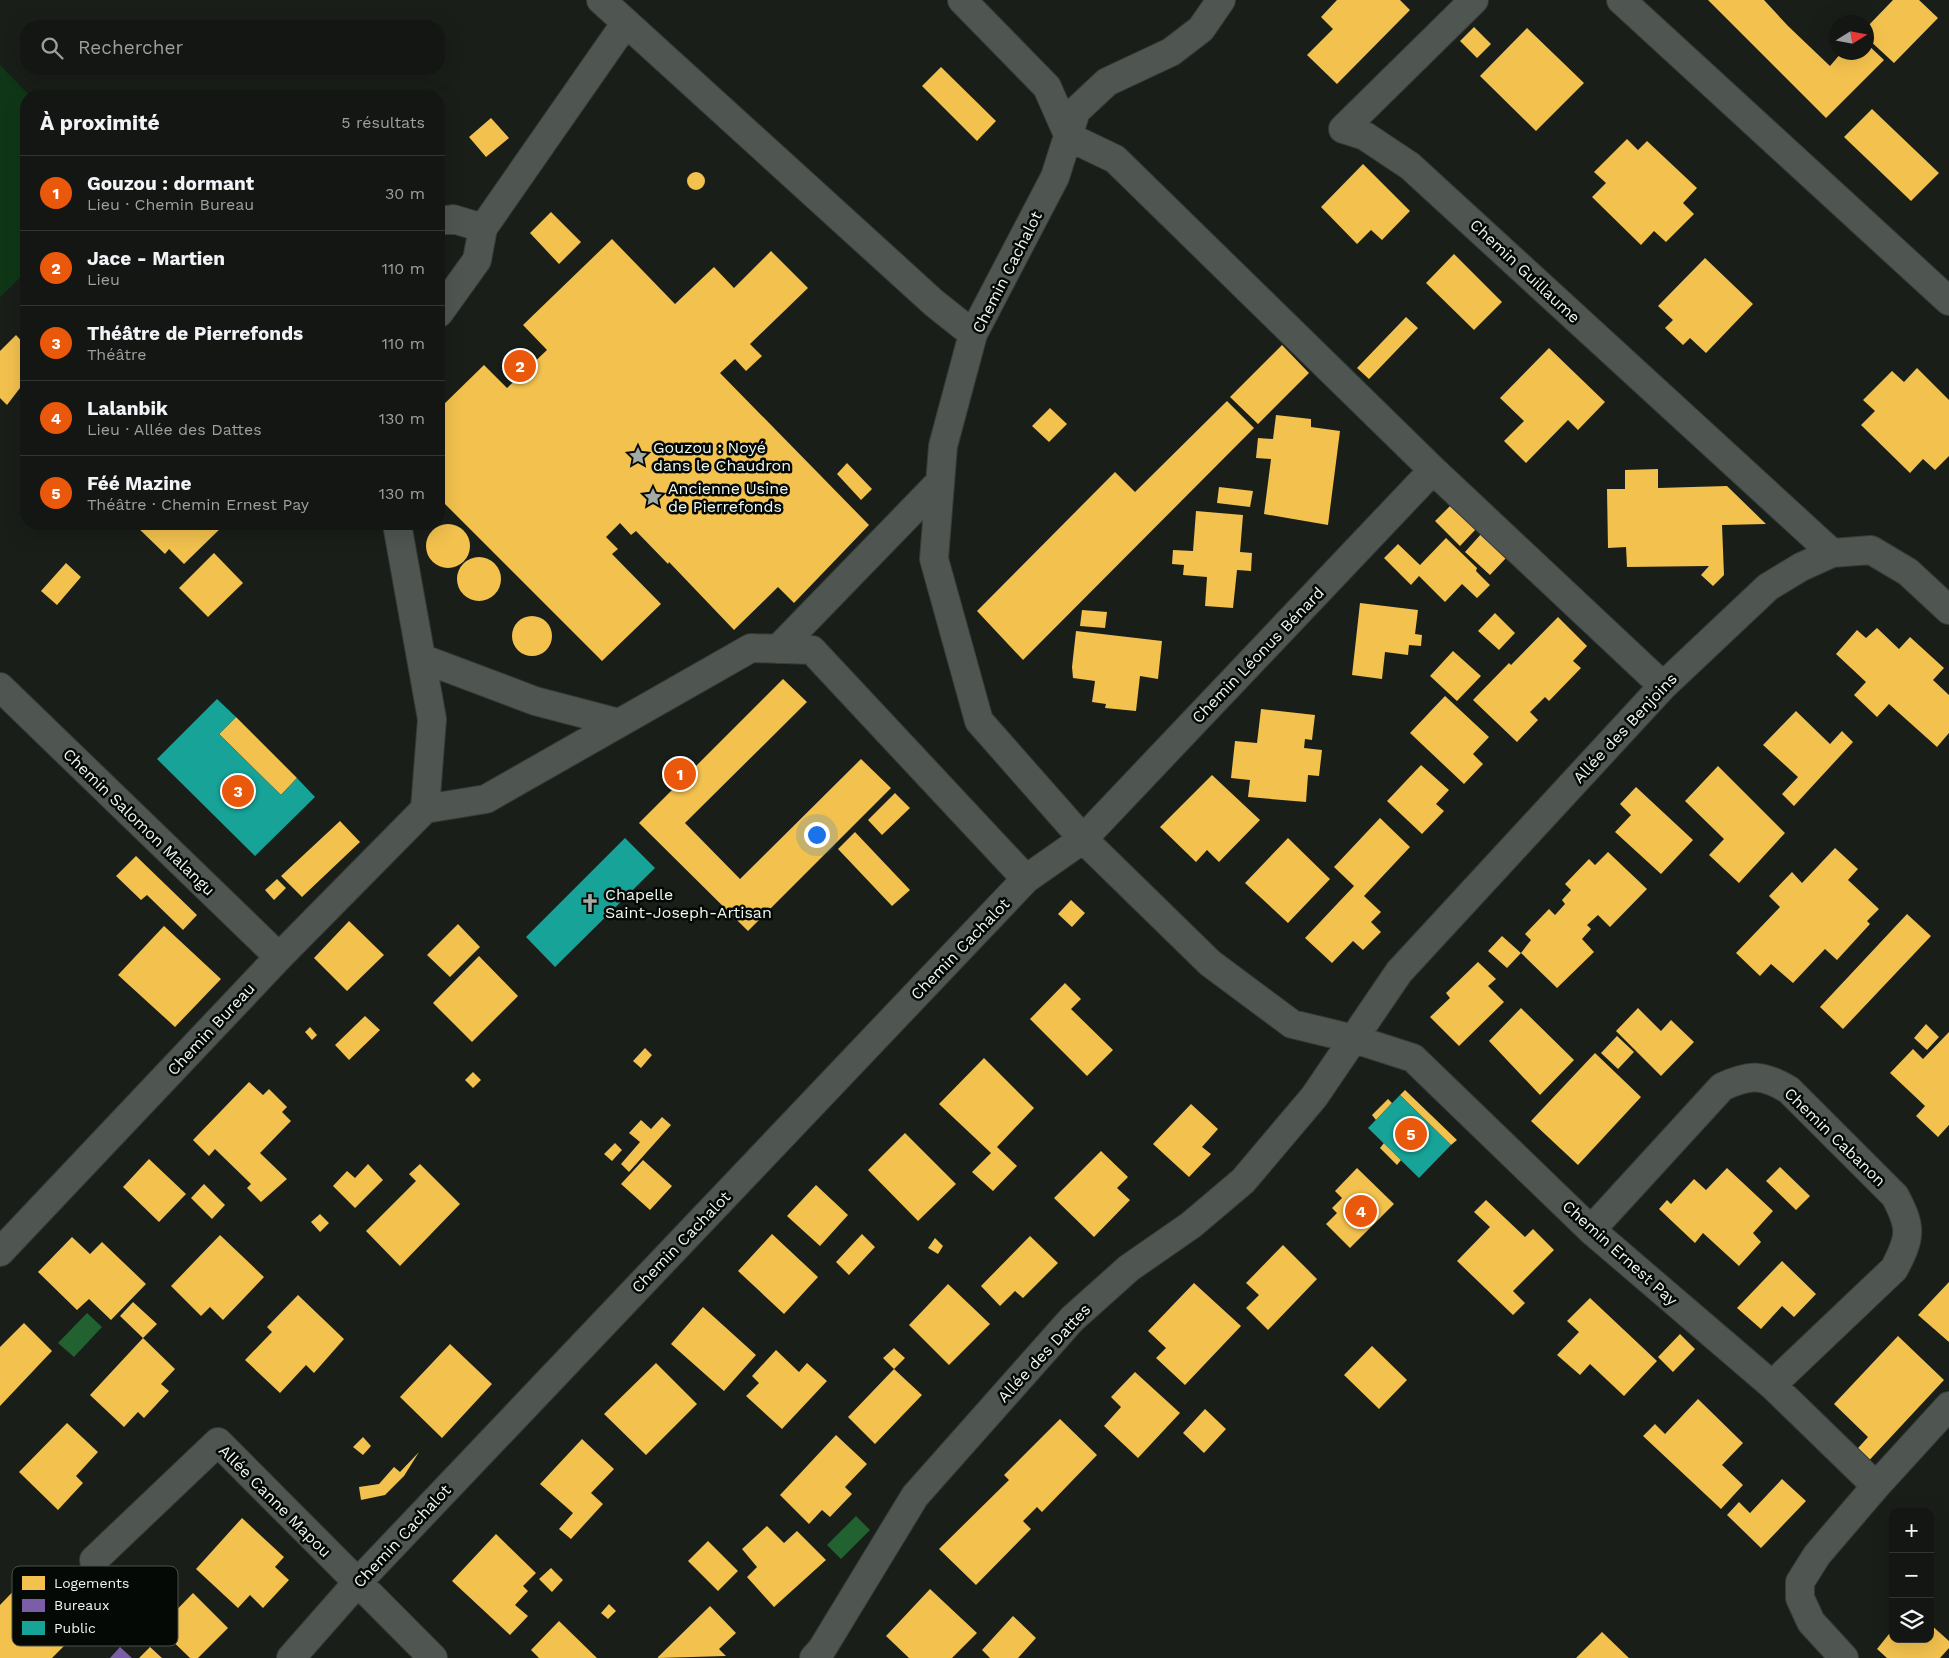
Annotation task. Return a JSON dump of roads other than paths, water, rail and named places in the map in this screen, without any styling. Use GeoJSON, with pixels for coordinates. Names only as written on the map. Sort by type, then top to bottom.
{"type":"FeatureCollection","features":[{"type":"Feature","properties":{"kind":"street"},"geometry":{"type":"LineString","coordinates":[[601,0],[625,24],[934,303],[973,334]]}},
{"type":"Feature","properties":{"kind":"street"},"geometry":{"type":"LineString","coordinates":[[962,0],[1047,87],[1069,137],[1115,159],[1433,470],[1663,686]]}},
{"type":"Feature","properties":{"kind":"street","name":"Chemin Cachalot"},"geometry":{"type":"LineString","coordinates":[[1221,0],[1200,29],[1171,52],[1107,82],[1076,111],[1055,177],[973,334],[943,446],[934,559],[979,720],[1083,839],[1210,963],[1292,1024],[1354,1039]]}},
{"type":"Feature","properties":{"kind":"street","name":"Chemin Guillaume"},"geometry":{"type":"LineString","coordinates":[[1474,0],[1343,129],[1365,136],[1410,166],[1832,553]]}},
{"type":"Feature","properties":{"kind":"street"},"geometry":{"type":"LineString","coordinates":[[1621,0],[1949,301]]}},
{"type":"Feature","properties":{"kind":"street"},"geometry":{"type":"LineString","coordinates":[[445,305],[477,260],[483,228],[625,24]]}},
{"type":"Feature","properties":{"kind":"street"},"geometry":{"type":"LineString","coordinates":[[445,220],[453,219],[483,228]]}},
{"type":"Feature","properties":{"kind":"street","name":"Chemin Léonus Bénard"},"geometry":{"type":"LineString","coordinates":[[1083,839],[1433,470]]}},
{"type":"Feature","properties":{"kind":"street"},"geometry":{"type":"LineString","coordinates":[[778,649],[940,482]]}},
{"type":"Feature","properties":{"kind":"street"},"geometry":{"type":"LineString","coordinates":[[398,530],[432,719],[425,808],[486,800],[751,648],[812,650],[1026,879]]}},
{"type":"Feature","properties":{"kind":"street","name":"Allée des Benjoins"},"geometry":{"type":"LineString","coordinates":[[1354,1039],[1400,972],[1663,686],[1768,587],[1801,567],[1832,553],[1871,550],[1908,572],[1949,610]]}},
{"type":"Feature","properties":{"kind":"street"},"geometry":{"type":"LineString","coordinates":[[421,658],[535,701],[619,724]]}},
{"type":"Feature","properties":{"kind":"street","name":"Chemin Salomon Malangu"},"geometry":{"type":"LineString","coordinates":[[0,687],[278,957]]}},
{"type":"Feature","properties":{"kind":"street","name":"Chemin Bureau"},"geometry":{"type":"LineString","coordinates":[[0,1252],[278,957],[425,808]]}},
{"type":"Feature","properties":{"kind":"street","name":"Chemin Cachalot"},"geometry":{"type":"LineString","coordinates":[[291,1658],[357,1583],[1026,879],[1083,839]]}},
{"type":"Feature","properties":{"kind":"street","name":"Chemin Ernest Pay"},"geometry":{"type":"LineString","coordinates":[[1354,1039],[1413,1058],[1591,1230],[1772,1385],[1876,1486]]}},
{"type":"Feature","properties":{"kind":"street","name":"Allée des Dattes"},"geometry":{"type":"LineString","coordinates":[[814,1658],[822,1649],[915,1496],[1072,1319],[1129,1268],[1191,1224],[1243,1181],[1314,1096],[1354,1039]]}},
{"type":"Feature","properties":{"kind":"street","name":"Chemin Cabanon"},"geometry":{"type":"LineString","coordinates":[[1591,1230],[1722,1087],[1737,1080],[1754,1076],[1772,1080],[1789,1090],[1895,1196],[1905,1214],[1908,1234],[1904,1251],[1894,1269],[1772,1385]]}},
{"type":"Feature","properties":{"kind":"street"},"geometry":{"type":"LineString","coordinates":[[1844,1658],[1811,1622],[1800,1598],[1800,1582],[1817,1555],[1876,1486],[1949,1406]]}},
{"type":"Feature","properties":{"kind":"street","name":"Allée Canne Mapou"},"geometry":{"type":"LineString","coordinates":[[94,1560],[218,1442],[433,1658]]}},
{"type":"Feature","properties":{"kind":"place","name":"Jace - Martien"},"geometry":{"type":"Point","coordinates":[520,366]}},
{"type":"Feature","properties":{"kind":"place","name":"Gouzou : Noyé dans le Chaudron"},"geometry":{"type":"Point","coordinates":[638,456]}},
{"type":"Feature","properties":{"kind":"place","name":"Ancienne Usine de Pierrefonds"},"geometry":{"type":"Point","coordinates":[653,497]}},
{"type":"Feature","properties":{"kind":"place","name":"Gouzou : dormant"},"geometry":{"type":"Point","coordinates":[680,774]}},
{"type":"Feature","properties":{"kind":"place","name":"Théâtre de Pierrefonds"},"geometry":{"type":"Point","coordinates":[238,791]}},
{"type":"Feature","properties":{"kind":"place","name":"Chapelle Saint-Joseph-Artisan"},"geometry":{"type":"Point","coordinates":[590,903]}},
{"type":"Feature","properties":{"kind":"place","name":"Féé Mazine"},"geometry":{"type":"Point","coordinates":[1411,1134]}},
{"type":"Feature","properties":{"kind":"place","name":"Lalanbik"},"geometry":{"type":"Point","coordinates":[1361,1211]}}]}
